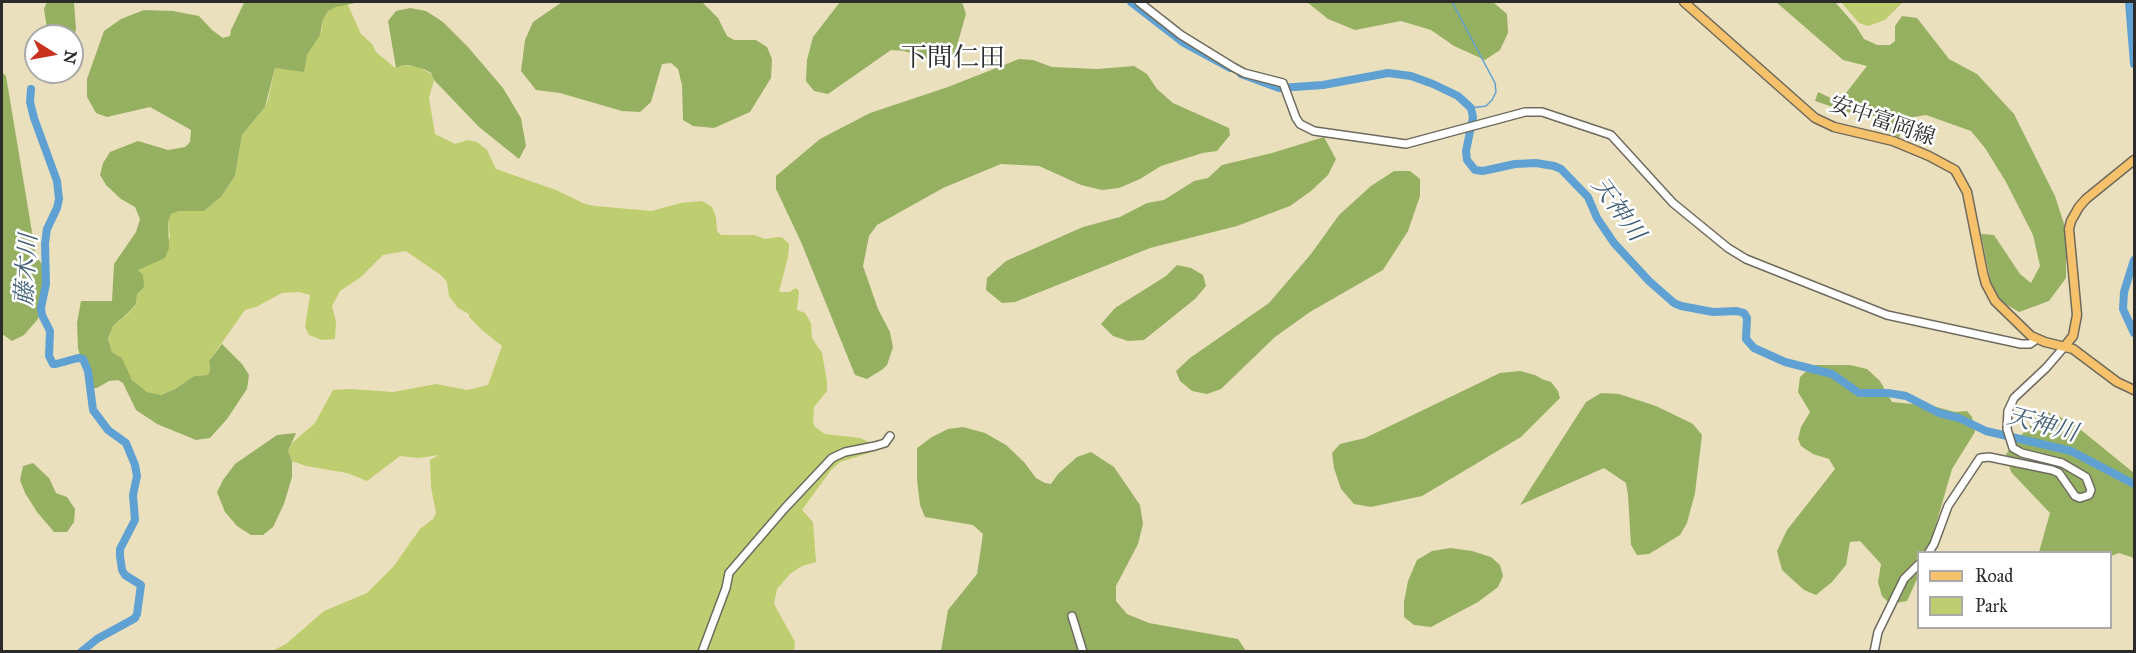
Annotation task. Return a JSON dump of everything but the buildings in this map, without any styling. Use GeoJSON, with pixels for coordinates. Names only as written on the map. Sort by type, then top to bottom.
{"type":"FeatureCollection","features":[{"type":"Feature","properties":{"kind":"main road","name":"安中富岡線"},"geometry":{"type":"LineString","coordinates":[[1684,2],[1815,118],[1834,127],[1893,141],[1929,156],[1954,170],[1967,192],[1983,273],[1990,293],[2022,328],[2037,339],[2065,346],[2079,353],[2117,382],[2134,390]]}},
{"type":"Feature","properties":{"kind":"main road"},"geometry":{"type":"LineString","coordinates":[[2065,346],[2073,336],[2077,315],[2069,229],[2071,221],[2074,213],[2086,199],[2134,160]]}},
{"type":"Feature","properties":{"kind":"street"},"geometry":{"type":"LineString","coordinates":[[1139,2],[1181,35],[1233,67],[1285,88],[1300,124],[1314,131],[1406,144],[1525,112],[1539,112],[1606,132],[1618,141],[1663,194],[1728,248],[1746,259],[1887,315],[2021,344],[2030,344],[2037,339]]}},
{"type":"Feature","properties":{"kind":"street"},"geometry":{"type":"LineString","coordinates":[[1930,551],[1948,506],[1980,458],[1989,457],[2052,470],[2060,473],[2075,496],[2080,498],[2090,495],[2091,490],[2086,477],[2062,463],[2022,453],[2013,448],[2007,429],[2008,411],[2014,398],[2046,368],[2065,346]]}},
{"type":"Feature","properties":{"kind":"street"},"geometry":{"type":"LineString","coordinates":[[702,651],[726,588],[729,573],[785,508],[832,458],[845,452],[875,446],[885,442],[890,436]]}},
{"type":"Feature","properties":{"kind":"street"},"geometry":{"type":"LineString","coordinates":[[1874,651],[1878,632],[1904,579],[1917,566]]}},
{"type":"Feature","properties":{"kind":"street"},"geometry":{"type":"LineString","coordinates":[[1072,616],[1083,651]]}},
{"type":"Feature","properties":{"kind":"green space"},"geometry":{"type":"Polygon","coordinates":[[[47,2],[74,2],[76,24],[46,24],[44,9],[47,2]]]}},
{"type":"Feature","properties":{"kind":"green space"},"geometry":{"type":"Polygon","coordinates":[[[360,2],[328,11],[323,20],[320,35],[307,55],[304,72],[275,68],[265,107],[242,135],[235,176],[221,197],[204,211],[179,211],[171,214],[168,222],[169,248],[165,258],[138,270],[143,275],[144,287],[137,294],[136,304],[113,326],[108,339],[112,352],[122,358],[132,380],[147,392],[161,395],[194,376],[208,375],[209,361],[222,344],[242,364],[249,375],[247,389],[227,419],[210,438],[196,440],[157,424],[136,410],[123,383],[118,380],[91,388],[83,368],[78,348],[77,323],[81,301],[112,301],[114,264],[136,232],[140,219],[135,207],[121,199],[106,185],[100,175],[103,163],[110,152],[138,141],[168,150],[185,147],[190,142],[191,130],[150,107],[107,117],[96,113],[87,97],[87,79],[104,31],[121,19],[144,10],[173,11],[199,16],[223,38],[230,36],[244,3],[360,2]]]}},
{"type":"Feature","properties":{"kind":"green space"},"geometry":{"type":"Polygon","coordinates":[[[562,2],[702,2],[718,18],[727,36],[734,40],[756,40],[767,47],[772,59],[771,78],[750,112],[714,128],[693,126],[683,120],[682,85],[678,69],[671,63],[662,64],[651,102],[640,112],[622,111],[560,93],[536,90],[521,71],[525,40],[533,22],[562,2]]]}},
{"type":"Feature","properties":{"kind":"green space"},"geometry":{"type":"Polygon","coordinates":[[[840,2],[962,2],[966,14],[954,56],[946,65],[904,51],[891,50],[828,94],[814,91],[806,81],[807,60],[813,37],[840,2]]]}},
{"type":"Feature","properties":{"kind":"green space"},"geometry":{"type":"Polygon","coordinates":[[[1307,2],[1493,2],[1507,14],[1508,33],[1500,50],[1485,60],[1454,46],[1431,30],[1401,21],[1355,30],[1328,19],[1307,2]]]}},
{"type":"Feature","properties":{"kind":"green space"},"geometry":{"type":"Polygon","coordinates":[[[1776,2],[1835,2],[1864,39],[1877,45],[1890,45],[1895,41],[1895,26],[1902,16],[1917,18],[1949,59],[1977,74],[2014,114],[2055,196],[2066,230],[2066,278],[2049,301],[2019,312],[1997,299],[1992,288],[1981,234],[1994,235],[2020,274],[2031,283],[2040,266],[2033,235],[2006,182],[1985,148],[1971,131],[1926,115],[1903,119],[1899,138],[1889,132],[1889,118],[1854,114],[1815,101],[1818,92],[1839,102],[1867,66],[1843,60],[1776,2]]]}},
{"type":"Feature","properties":{"kind":"green space"},"geometry":{"type":"Polygon","coordinates":[[[1841,2],[1903,2],[1885,20],[1868,26],[1859,23],[1841,2]]]}},
{"type":"Feature","properties":{"kind":"green space"},"geometry":{"type":"Polygon","coordinates":[[[347,3],[361,34],[372,44],[376,52],[396,68],[403,65],[420,67],[432,75],[434,80],[429,98],[435,134],[455,144],[468,140],[477,142],[487,150],[496,169],[595,206],[652,211],[681,203],[702,201],[712,207],[716,217],[717,231],[721,235],[754,235],[765,239],[779,237],[789,244],[779,292],[789,292],[796,288],[799,291],[797,310],[805,313],[811,323],[812,338],[822,353],[827,382],[827,391],[814,407],[815,427],[825,434],[860,438],[875,445],[879,450],[840,462],[831,470],[802,510],[813,522],[816,562],[802,566],[790,574],[777,589],[774,604],[795,642],[794,651],[272,651],[286,644],[324,611],[367,593],[393,567],[420,529],[433,519],[436,513],[431,487],[430,460],[439,455],[419,458],[400,456],[367,481],[347,473],[306,466],[292,461],[288,451],[292,443],[315,423],[333,390],[393,392],[436,384],[467,390],[488,385],[502,346],[482,330],[469,317],[469,314],[458,308],[449,296],[447,282],[442,276],[406,251],[383,255],[361,277],[340,291],[332,306],[336,322],[335,339],[322,340],[309,335],[305,327],[310,295],[299,292],[282,293],[256,307],[245,310],[209,361],[208,375],[194,376],[175,389],[160,395],[147,392],[137,386],[128,374],[122,358],[112,352],[108,340],[113,326],[136,304],[138,270],[170,238],[168,222],[171,214],[179,211],[204,211],[221,197],[235,176],[242,135],[268,100],[275,68],[304,66],[307,55],[322,30],[323,20],[328,11],[347,3]]]}},
{"type":"Feature","properties":{"kind":"green space"},"geometry":{"type":"Polygon","coordinates":[[[410,8],[426,11],[443,22],[503,88],[521,118],[526,146],[519,159],[479,127],[434,80],[431,73],[408,65],[396,68],[388,21],[396,11],[410,8]]]}},
{"type":"Feature","properties":{"kind":"green space"},"geometry":{"type":"Polygon","coordinates":[[[1019,59],[1033,60],[1052,67],[1097,69],[1134,66],[1147,74],[1157,89],[1173,103],[1229,128],[1230,135],[1217,151],[1161,166],[1119,188],[1102,190],[1081,185],[1039,166],[1001,164],[943,188],[877,225],[869,236],[863,266],[878,309],[890,332],[893,347],[887,365],[883,369],[867,379],[855,375],[801,242],[776,189],[776,176],[820,139],[870,113],[948,87],[1019,59]]]}},
{"type":"Feature","properties":{"kind":"green space"},"geometry":{"type":"Polygon","coordinates":[[[2,72],[6,76],[36,256],[47,271],[38,319],[24,335],[12,341],[2,334],[2,72]]]}},
{"type":"Feature","properties":{"kind":"green space"},"geometry":{"type":"Polygon","coordinates":[[[1324,137],[1336,159],[1328,175],[1290,206],[1237,226],[1150,248],[1015,302],[1002,303],[986,290],[987,278],[1006,261],[1083,227],[1120,217],[1147,203],[1164,200],[1194,181],[1208,178],[1222,165],[1324,137]]]}},
{"type":"Feature","properties":{"kind":"green space"},"geometry":{"type":"Polygon","coordinates":[[[1394,171],[1410,171],[1420,179],[1420,196],[1408,231],[1383,270],[1310,312],[1275,337],[1221,389],[1207,394],[1192,391],[1180,381],[1176,371],[1190,358],[1269,303],[1311,254],[1339,215],[1371,186],[1394,171]]]}},
{"type":"Feature","properties":{"kind":"green space"},"geometry":{"type":"Polygon","coordinates":[[[1177,265],[1191,268],[1203,275],[1206,286],[1195,299],[1144,340],[1128,341],[1113,336],[1101,324],[1115,308],[1166,276],[1177,265]]]}},
{"type":"Feature","properties":{"kind":"green space"},"geometry":{"type":"Polygon","coordinates":[[[1813,365],[1850,365],[1867,369],[1880,381],[1892,402],[1933,406],[1955,412],[1967,411],[1972,417],[1975,432],[1952,469],[1928,551],[1917,551],[1917,579],[1907,601],[1890,604],[1882,596],[1878,582],[1881,564],[1860,541],[1850,542],[1846,565],[1832,582],[1816,595],[1804,590],[1782,570],[1777,551],[1787,530],[1835,469],[1829,459],[1813,454],[1801,446],[1798,439],[1801,427],[1810,412],[1798,392],[1800,377],[1813,365]]]}},
{"type":"Feature","properties":{"kind":"green space"},"geometry":{"type":"Polygon","coordinates":[[[1520,371],[1551,382],[1560,398],[1521,437],[1422,496],[1371,507],[1354,504],[1341,489],[1332,453],[1340,444],[1365,438],[1500,373],[1520,371]]]}},
{"type":"Feature","properties":{"kind":"green space"},"geometry":{"type":"Polygon","coordinates":[[[1601,393],[1619,394],[1656,406],[1693,424],[1702,435],[1695,493],[1687,523],[1680,535],[1649,554],[1637,555],[1631,545],[1626,483],[1604,468],[1520,505],[1586,402],[1601,393]]]}},
{"type":"Feature","properties":{"kind":"green space"},"geometry":{"type":"Polygon","coordinates":[[[2042,410],[2070,421],[2134,473],[2134,558],[2119,553],[2112,556],[2112,551],[2039,551],[2050,513],[2011,472],[2006,454],[2042,410]]]}},
{"type":"Feature","properties":{"kind":"green space"},"geometry":{"type":"Polygon","coordinates":[[[963,427],[985,433],[1006,445],[1024,462],[1036,478],[1045,483],[1051,484],[1058,474],[1077,457],[1091,452],[1114,467],[1140,505],[1143,524],[1138,544],[1116,586],[1116,601],[1127,614],[1149,623],[1238,639],[1246,651],[941,651],[948,610],[977,574],[983,534],[973,525],[925,517],[920,505],[917,448],[948,429],[963,427]]]}},
{"type":"Feature","properties":{"kind":"green space"},"geometry":{"type":"Polygon","coordinates":[[[296,433],[288,451],[292,461],[292,477],[284,504],[273,527],[263,535],[251,535],[237,526],[225,512],[217,492],[235,464],[277,435],[296,433]]]}},
{"type":"Feature","properties":{"kind":"green space"},"geometry":{"type":"Polygon","coordinates":[[[33,463],[49,478],[56,493],[67,497],[75,509],[74,522],[67,532],[54,532],[25,493],[20,480],[23,466],[33,463]]]}},
{"type":"Feature","properties":{"kind":"green space"},"geometry":{"type":"Polygon","coordinates":[[[1450,548],[1491,557],[1500,565],[1503,576],[1498,587],[1478,602],[1431,627],[1414,625],[1404,617],[1404,602],[1408,581],[1417,560],[1432,551],[1450,548]]]}},
{"type":"Feature","properties":{"kind":"waterway","name":"天神川"},"geometry":{"type":"LineString","coordinates":[[1131,2],[1184,43],[1230,68]]}},
{"type":"Feature","properties":{"kind":"waterway"},"geometry":{"type":"LineString","coordinates":[[1452,2],[1495,83],[1496,92],[1492,100],[1486,106],[1471,108]]}},
{"type":"Feature","properties":{"kind":"waterway"},"geometry":{"type":"LineString","coordinates":[[2129,2],[2134,64]]}},
{"type":"Feature","properties":{"kind":"waterway","name":"天神川"},"geometry":{"type":"LineString","coordinates":[[1241,74],[1279,88],[1323,85],[1388,73],[1411,76],[1433,84],[1458,96],[1471,108],[1473,117],[1466,151],[1467,160],[1475,170],[1483,171],[1515,164],[1536,163],[1561,169],[1588,197],[1597,218],[1614,243],[1649,281],[1674,303],[1713,312],[1744,313],[1747,318],[1746,339],[1754,348],[1785,362],[1832,374],[1859,393],[1888,393],[1906,396],[1939,413],[1959,418],[1986,431],[2071,451],[2134,484]]}},
{"type":"Feature","properties":{"kind":"waterway","name":"藤木川"},"geometry":{"type":"LineString","coordinates":[[31,89],[30,102],[34,118],[57,181],[59,199],[47,229],[45,243],[46,284],[41,308],[50,331],[49,356],[53,364],[78,358],[83,359],[88,371],[93,410],[108,430],[126,443],[137,476],[133,495],[135,520],[120,549],[122,570],[125,575],[141,585],[137,614],[135,618],[97,639],[81,652]]}},
{"type":"Feature","properties":{"kind":"waterway"},"geometry":{"type":"LineString","coordinates":[[2134,260],[2124,292],[2123,309],[2134,333]]}},
{"type":"Feature","properties":{"kind":"district","name":"下間仁田"},"geometry":{"type":"Point","coordinates":[953,60]}}]}
